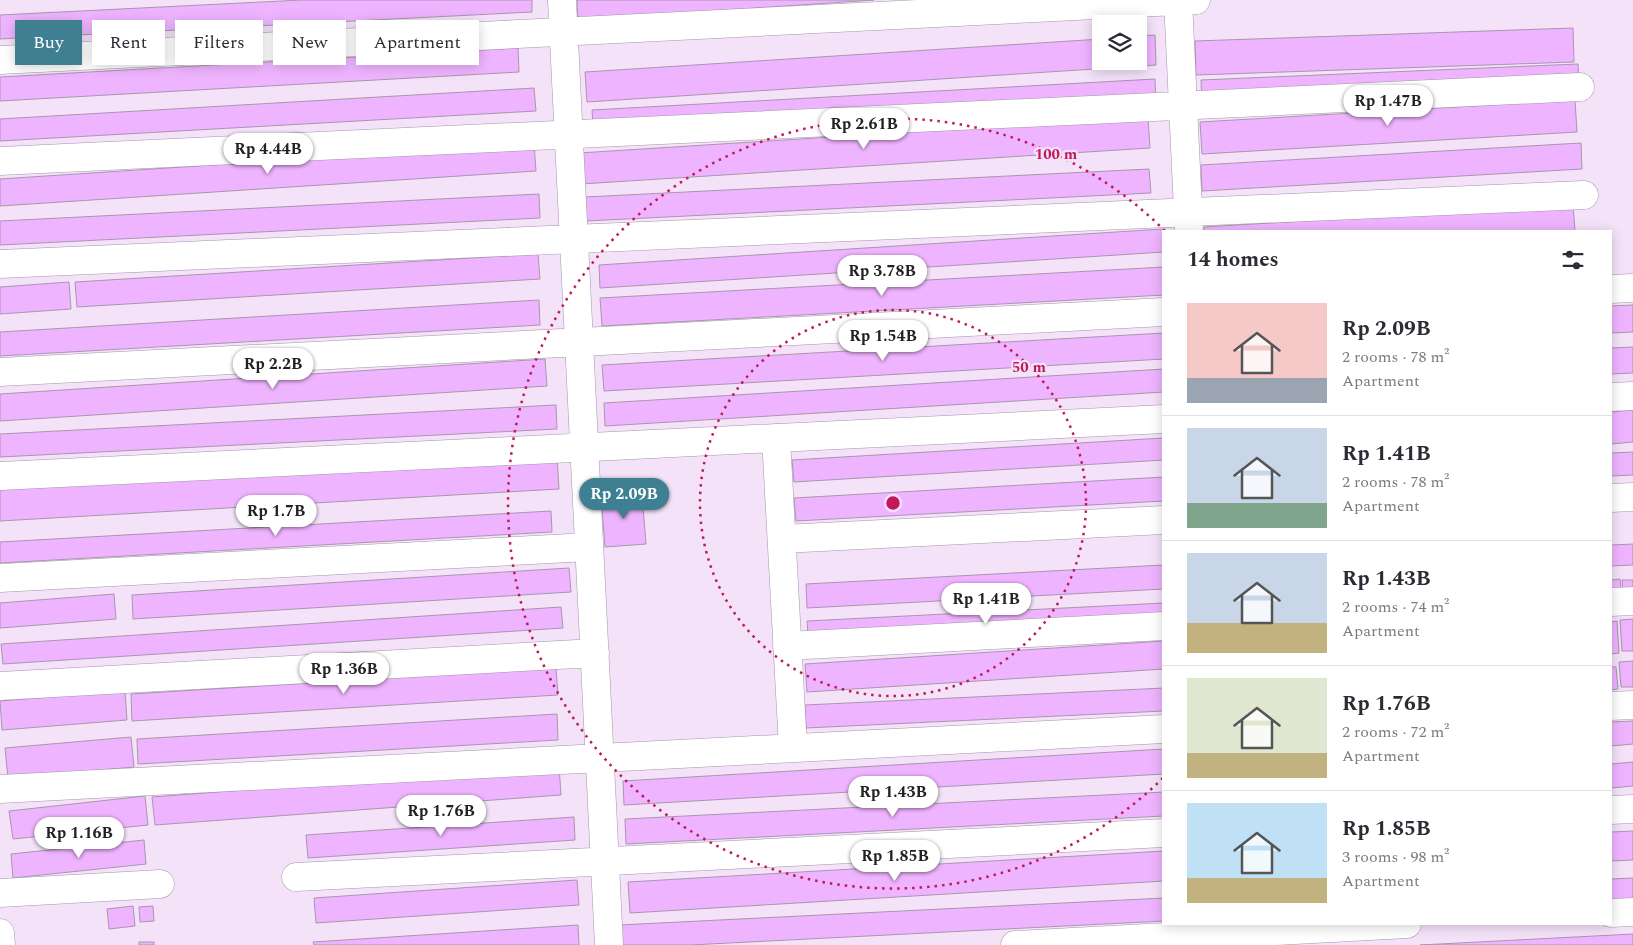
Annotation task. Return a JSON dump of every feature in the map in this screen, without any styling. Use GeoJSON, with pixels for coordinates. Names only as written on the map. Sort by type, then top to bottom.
{"type":"FeatureCollection","features":[{"type":"Feature","properties":{"kind":"street"},"geometry":{"type":"LineString","coordinates":[[562,0],[610,945]]}},
{"type":"Feature","properties":{"kind":"street"},"geometry":{"type":"LineString","coordinates":[[0,60],[1184,0],[1183,105],[1189,222]]}},
{"type":"Feature","properties":{"kind":"street"},"geometry":{"type":"LineString","coordinates":[[0,161],[1580,87]]}},
{"type":"Feature","properties":{"kind":"street"},"geometry":{"type":"LineString","coordinates":[[0,264],[574,239],[1189,222],[1584,195]]}},
{"type":"Feature","properties":{"kind":"street"},"geometry":{"type":"LineString","coordinates":[[1612,289],[1633,288]]}},
{"type":"Feature","properties":{"kind":"street"},"geometry":{"type":"LineString","coordinates":[[0,372],[1162,312]]}},
{"type":"Feature","properties":{"kind":"street"},"geometry":{"type":"LineString","coordinates":[[1612,397],[1633,396]]}},
{"type":"Feature","properties":{"kind":"street"},"geometry":{"type":"LineString","coordinates":[[0,476],[1162,419]]}},
{"type":"Feature","properties":{"kind":"street"},"geometry":{"type":"LineString","coordinates":[[776,438],[793,748]]}},
{"type":"Feature","properties":{"kind":"street"},"geometry":{"type":"LineString","coordinates":[[1612,498],[1633,497]]}},
{"type":"Feature","properties":{"kind":"street"},"geometry":{"type":"LineString","coordinates":[[782,539],[1162,520]]}},
{"type":"Feature","properties":{"kind":"street"},"geometry":{"type":"LineString","coordinates":[[0,578],[589,547]]}},
{"type":"Feature","properties":{"kind":"street"},"geometry":{"type":"LineString","coordinates":[[1612,602],[1633,601]]}},
{"type":"Feature","properties":{"kind":"street"},"geometry":{"type":"LineString","coordinates":[[787,646],[1162,626]]}},
{"type":"Feature","properties":{"kind":"street"},"geometry":{"type":"LineString","coordinates":[[0,686],[595,653]]}},
{"type":"Feature","properties":{"kind":"street"},"geometry":{"type":"LineString","coordinates":[[1612,706],[1633,705]]}},
{"type":"Feature","properties":{"kind":"street"},"geometry":{"type":"LineString","coordinates":[[0,789],[1162,729]]}},
{"type":"Feature","properties":{"kind":"street"},"geometry":{"type":"LineString","coordinates":[[1612,810],[1633,809]]}},
{"type":"Feature","properties":{"kind":"street"},"geometry":{"type":"LineString","coordinates":[[296,876],[1162,833]]}},
{"type":"Feature","properties":{"kind":"street"},"geometry":{"type":"LineString","coordinates":[[0,892],[160,884]]}},
{"type":"Feature","properties":{"kind":"street"},"geometry":{"type":"LineString","coordinates":[[1612,913],[1633,912]]}},
{"type":"Feature","properties":{"kind":"street"},"geometry":{"type":"LineString","coordinates":[[1015,945],[1389,925]]}},
{"type":"Feature","properties":{"kind":"street"},"geometry":{"type":"LineString","coordinates":[[0,933],[1,945]]}},
{"type":"Feature","properties":{"kind":"building"},"geometry":{"type":"Polygon","coordinates":[[[302,0],[532,0],[532,12],[346,21],[273,20],[273,25],[263,26],[263,20],[175,20],[175,30],[165,31],[165,20],[92,20],[92,34],[82,35],[82,20],[15,20],[15,38],[0,39],[0,15],[302,0]]]}},
{"type":"Feature","properties":{"kind":"building"},"geometry":{"type":"Polygon","coordinates":[[[577,0],[874,0],[578,20],[577,0]]]}},
{"type":"Feature","properties":{"kind":"building"},"geometry":{"type":"Polygon","coordinates":[[[1573,28],[1574,62],[1196,75],[1195,41],[1573,28]]]}},
{"type":"Feature","properties":{"kind":"building"},"geometry":{"type":"Polygon","coordinates":[[[1155,35],[1156,65],[1147,66],[1147,36],[1155,35]]]}},
{"type":"Feature","properties":{"kind":"building"},"geometry":{"type":"Polygon","coordinates":[[[1092,40],[1092,69],[587,102],[585,72],[1092,40]]]}},
{"type":"Feature","properties":{"kind":"building"},"geometry":{"type":"Polygon","coordinates":[[[518,48],[519,72],[0,101],[0,77],[214,65],[263,65],[263,62],[273,62],[273,65],[346,65],[346,58],[356,57],[356,65],[479,65],[479,50],[518,48]]]}},
{"type":"Feature","properties":{"kind":"building"},"geometry":{"type":"Polygon","coordinates":[[[1578,64],[1579,89],[1202,106],[1201,80],[1578,64]]]}},
{"type":"Feature","properties":{"kind":"building"},"geometry":{"type":"Polygon","coordinates":[[[1155,79],[1156,108],[594,139],[592,110],[1155,79]]]}},
{"type":"Feature","properties":{"kind":"building"},"geometry":{"type":"Polygon","coordinates":[[[534,88],[536,111],[0,141],[0,119],[534,88]]]}},
{"type":"Feature","properties":{"kind":"building"},"geometry":{"type":"Polygon","coordinates":[[[1575,100],[1577,132],[1202,154],[1200,122],[1575,100]]]}},
{"type":"Feature","properties":{"kind":"building"},"geometry":{"type":"Polygon","coordinates":[[[1148,117],[1150,148],[581,184],[579,153],[1148,117]]]}},
{"type":"Feature","properties":{"kind":"building"},"geometry":{"type":"Polygon","coordinates":[[[1581,143],[1582,169],[1202,191],[1201,165],[1581,143]]]}},
{"type":"Feature","properties":{"kind":"building"},"geometry":{"type":"Polygon","coordinates":[[[534,144],[536,171],[0,206],[0,179],[534,144]]]}},
{"type":"Feature","properties":{"kind":"building"},"geometry":{"type":"Polygon","coordinates":[[[1149,169],[1151,193],[586,221],[585,197],[1149,169]]]}},
{"type":"Feature","properties":{"kind":"building"},"geometry":{"type":"Polygon","coordinates":[[[539,194],[540,218],[0,245],[0,221],[539,194]]]}},
{"type":"Feature","properties":{"kind":"building"},"geometry":{"type":"Polygon","coordinates":[[[1573,205],[1575,230],[1204,230],[1204,227],[1573,205]]]}},
{"type":"Feature","properties":{"kind":"building"},"geometry":{"type":"Polygon","coordinates":[[[1163,229],[1162,252],[600,288],[599,265],[1163,229]]]}},
{"type":"Feature","properties":{"kind":"building"},"geometry":{"type":"Polygon","coordinates":[[[538,254],[540,279],[77,307],[75,282],[538,254]]]}},
{"type":"Feature","properties":{"kind":"building"},"geometry":{"type":"Polygon","coordinates":[[[1162,267],[1162,295],[602,326],[600,298],[1162,267]]]}},
{"type":"Feature","properties":{"kind":"building"},"geometry":{"type":"Polygon","coordinates":[[[69,282],[71,309],[0,314],[0,287],[69,282]]]}},
{"type":"Feature","properties":{"kind":"building"},"geometry":{"type":"Polygon","coordinates":[[[539,300],[540,325],[0,356],[0,332],[539,300]]]}},
{"type":"Feature","properties":{"kind":"building"},"geometry":{"type":"Polygon","coordinates":[[[1633,305],[1633,332],[1612,333],[1612,306],[1633,305]]]}},
{"type":"Feature","properties":{"kind":"building"},"geometry":{"type":"Polygon","coordinates":[[[1162,333],[1162,359],[604,391],[602,365],[1162,333]]]}},
{"type":"Feature","properties":{"kind":"building"},"geometry":{"type":"Polygon","coordinates":[[[1633,347],[1633,373],[1612,374],[1612,348],[1633,347]]]}},
{"type":"Feature","properties":{"kind":"building"},"geometry":{"type":"Polygon","coordinates":[[[545,359],[547,386],[0,421],[0,394],[545,359]]]}},
{"type":"Feature","properties":{"kind":"building"},"geometry":{"type":"Polygon","coordinates":[[[1162,369],[1162,392],[605,426],[604,403],[1162,369]]]}},
{"type":"Feature","properties":{"kind":"building"},"geometry":{"type":"Polygon","coordinates":[[[556,405],[557,429],[0,457],[0,434],[556,405]]]}},
{"type":"Feature","properties":{"kind":"building"},"geometry":{"type":"Polygon","coordinates":[[[1633,410],[1633,442],[1612,444],[1612,412],[1633,410]]]}},
{"type":"Feature","properties":{"kind":"building"},"geometry":{"type":"Polygon","coordinates":[[[1162,438],[1162,460],[794,482],[792,460],[1162,438]]]}},
{"type":"Feature","properties":{"kind":"building"},"geometry":{"type":"Polygon","coordinates":[[[1633,452],[1633,475],[1612,476],[1612,453],[1633,452]]]}},
{"type":"Feature","properties":{"kind":"building"},"geometry":{"type":"Polygon","coordinates":[[[557,457],[559,489],[0,521],[0,488],[557,457]]]}},
{"type":"Feature","properties":{"kind":"building"},"geometry":{"type":"Polygon","coordinates":[[[1162,477],[1162,501],[796,521],[794,498],[1162,477]]]}},
{"type":"Feature","properties":{"kind":"building"},"geometry":{"type":"Polygon","coordinates":[[[642,494],[646,544],[605,547],[601,497],[642,494]]]}},
{"type":"Feature","properties":{"kind":"building"},"geometry":{"type":"Polygon","coordinates":[[[551,511],[552,532],[0,563],[0,542],[551,511]]]}},
{"type":"Feature","properties":{"kind":"building"},"geometry":{"type":"Polygon","coordinates":[[[1633,544],[1633,565],[1612,566],[1612,545],[1633,544]]]}},
{"type":"Feature","properties":{"kind":"building"},"geometry":{"type":"Polygon","coordinates":[[[1162,565],[1162,589],[807,608],[806,584],[1162,565]]]}},
{"type":"Feature","properties":{"kind":"building"},"geometry":{"type":"Polygon","coordinates":[[[569,568],[571,592],[133,619],[132,595],[569,568]]]}},
{"type":"Feature","properties":{"kind":"building"},"geometry":{"type":"Polygon","coordinates":[[[1620,579],[1622,603],[1612,604],[1612,580],[1620,579]]]}},
{"type":"Feature","properties":{"kind":"building"},"geometry":{"type":"Polygon","coordinates":[[[1622,580],[1633,580],[1633,604],[1624,605],[1622,580]]]}},
{"type":"Feature","properties":{"kind":"building"},"geometry":{"type":"Polygon","coordinates":[[[114,594],[116,619],[0,628],[0,603],[114,594]]]}},
{"type":"Feature","properties":{"kind":"building"},"geometry":{"type":"Polygon","coordinates":[[[1162,603],[1162,630],[809,648],[807,621],[1162,603]]]}},
{"type":"Feature","properties":{"kind":"building"},"geometry":{"type":"Polygon","coordinates":[[[561,607],[563,628],[3,664],[1,644],[561,607]]]}},
{"type":"Feature","properties":{"kind":"building"},"geometry":{"type":"Polygon","coordinates":[[[1633,619],[1633,651],[1622,651],[1620,620],[1633,619]]]}},
{"type":"Feature","properties":{"kind":"building"},"geometry":{"type":"Polygon","coordinates":[[[1617,621],[1619,653],[1612,654],[1612,622],[1617,621]]]}},
{"type":"Feature","properties":{"kind":"building"},"geometry":{"type":"Polygon","coordinates":[[[1162,641],[1162,669],[807,692],[805,664],[1162,641]]]}},
{"type":"Feature","properties":{"kind":"building"},"geometry":{"type":"Polygon","coordinates":[[[1633,661],[1633,687],[1621,687],[1619,662],[1633,661]]]}},
{"type":"Feature","properties":{"kind":"building"},"geometry":{"type":"Polygon","coordinates":[[[1612,667],[1616,667],[1618,689],[1612,690],[1612,667]]]}},
{"type":"Feature","properties":{"kind":"building"},"geometry":{"type":"Polygon","coordinates":[[[556,668],[558,695],[132,721],[131,694],[556,668]]]}},
{"type":"Feature","properties":{"kind":"building"},"geometry":{"type":"Polygon","coordinates":[[[1162,688],[1162,711],[806,728],[805,705],[1162,688]]]}},
{"type":"Feature","properties":{"kind":"building"},"geometry":{"type":"Polygon","coordinates":[[[125,691],[127,720],[2,730],[0,701],[125,691]]]}},
{"type":"Feature","properties":{"kind":"building"},"geometry":{"type":"Polygon","coordinates":[[[557,714],[558,740],[138,764],[137,739],[557,714]]]}},
{"type":"Feature","properties":{"kind":"building"},"geometry":{"type":"Polygon","coordinates":[[[1633,721],[1633,744],[1612,746],[1612,722],[1633,721]]]}},
{"type":"Feature","properties":{"kind":"building"},"geometry":{"type":"Polygon","coordinates":[[[131,737],[134,767],[8,778],[5,748],[131,737]]]}},
{"type":"Feature","properties":{"kind":"building"},"geometry":{"type":"Polygon","coordinates":[[[1162,749],[1162,774],[624,805],[623,781],[1162,749]]]}},
{"type":"Feature","properties":{"kind":"building"},"geometry":{"type":"Polygon","coordinates":[[[1633,762],[1633,786],[1612,788],[1612,764],[1633,762]]]}},
{"type":"Feature","properties":{"kind":"building"},"geometry":{"type":"Polygon","coordinates":[[[559,766],[561,795],[155,825],[152,797],[559,766]]]}},
{"type":"Feature","properties":{"kind":"building"},"geometry":{"type":"Polygon","coordinates":[[[1162,792],[1162,816],[626,844],[625,819],[1162,792]]]}},
{"type":"Feature","properties":{"kind":"building"},"geometry":{"type":"Polygon","coordinates":[[[145,796],[148,825],[13,839],[9,811],[145,796]]]}},
{"type":"Feature","properties":{"kind":"building"},"geometry":{"type":"Polygon","coordinates":[[[574,817],[575,840],[308,858],[306,835],[574,817]]]}},
{"type":"Feature","properties":{"kind":"building"},"geometry":{"type":"Polygon","coordinates":[[[1633,831],[1633,860],[1612,861],[1612,832],[1633,831]]]}},
{"type":"Feature","properties":{"kind":"building"},"geometry":{"type":"Polygon","coordinates":[[[144,840],[146,864],[13,878],[11,854],[144,840]]]}},
{"type":"Feature","properties":{"kind":"building"},"geometry":{"type":"Polygon","coordinates":[[[1162,851],[1162,881],[630,913],[628,882],[1162,851]]]}},
{"type":"Feature","properties":{"kind":"building"},"geometry":{"type":"Polygon","coordinates":[[[1633,878],[1633,901],[1612,902],[1612,879],[1633,878]]]}},
{"type":"Feature","properties":{"kind":"building"},"geometry":{"type":"Polygon","coordinates":[[[577,880],[579,905],[316,923],[314,898],[577,880]]]}},
{"type":"Feature","properties":{"kind":"building"},"geometry":{"type":"Polygon","coordinates":[[[1162,898],[1162,921],[690,945],[620,945],[619,925],[1162,898]]]}},
{"type":"Feature","properties":{"kind":"building"},"geometry":{"type":"Polygon","coordinates":[[[133,906],[135,926],[109,929],[107,909],[133,906]]]}},
{"type":"Feature","properties":{"kind":"building"},"geometry":{"type":"Polygon","coordinates":[[[153,906],[154,921],[140,922],[139,907],[153,906]]]}},
{"type":"Feature","properties":{"kind":"building"},"geometry":{"type":"Polygon","coordinates":[[[578,925],[579,945],[314,945],[313,942],[578,925]]]}},
{"type":"Feature","properties":{"kind":"building"},"geometry":{"type":"Polygon","coordinates":[[[1633,934],[1633,945],[1420,945],[1633,934]]]}},
{"type":"Feature","properties":{"kind":"building"},"geometry":{"type":"Polygon","coordinates":[[[139,942],[154,942],[154,945],[139,945],[139,942]]]}}]}
